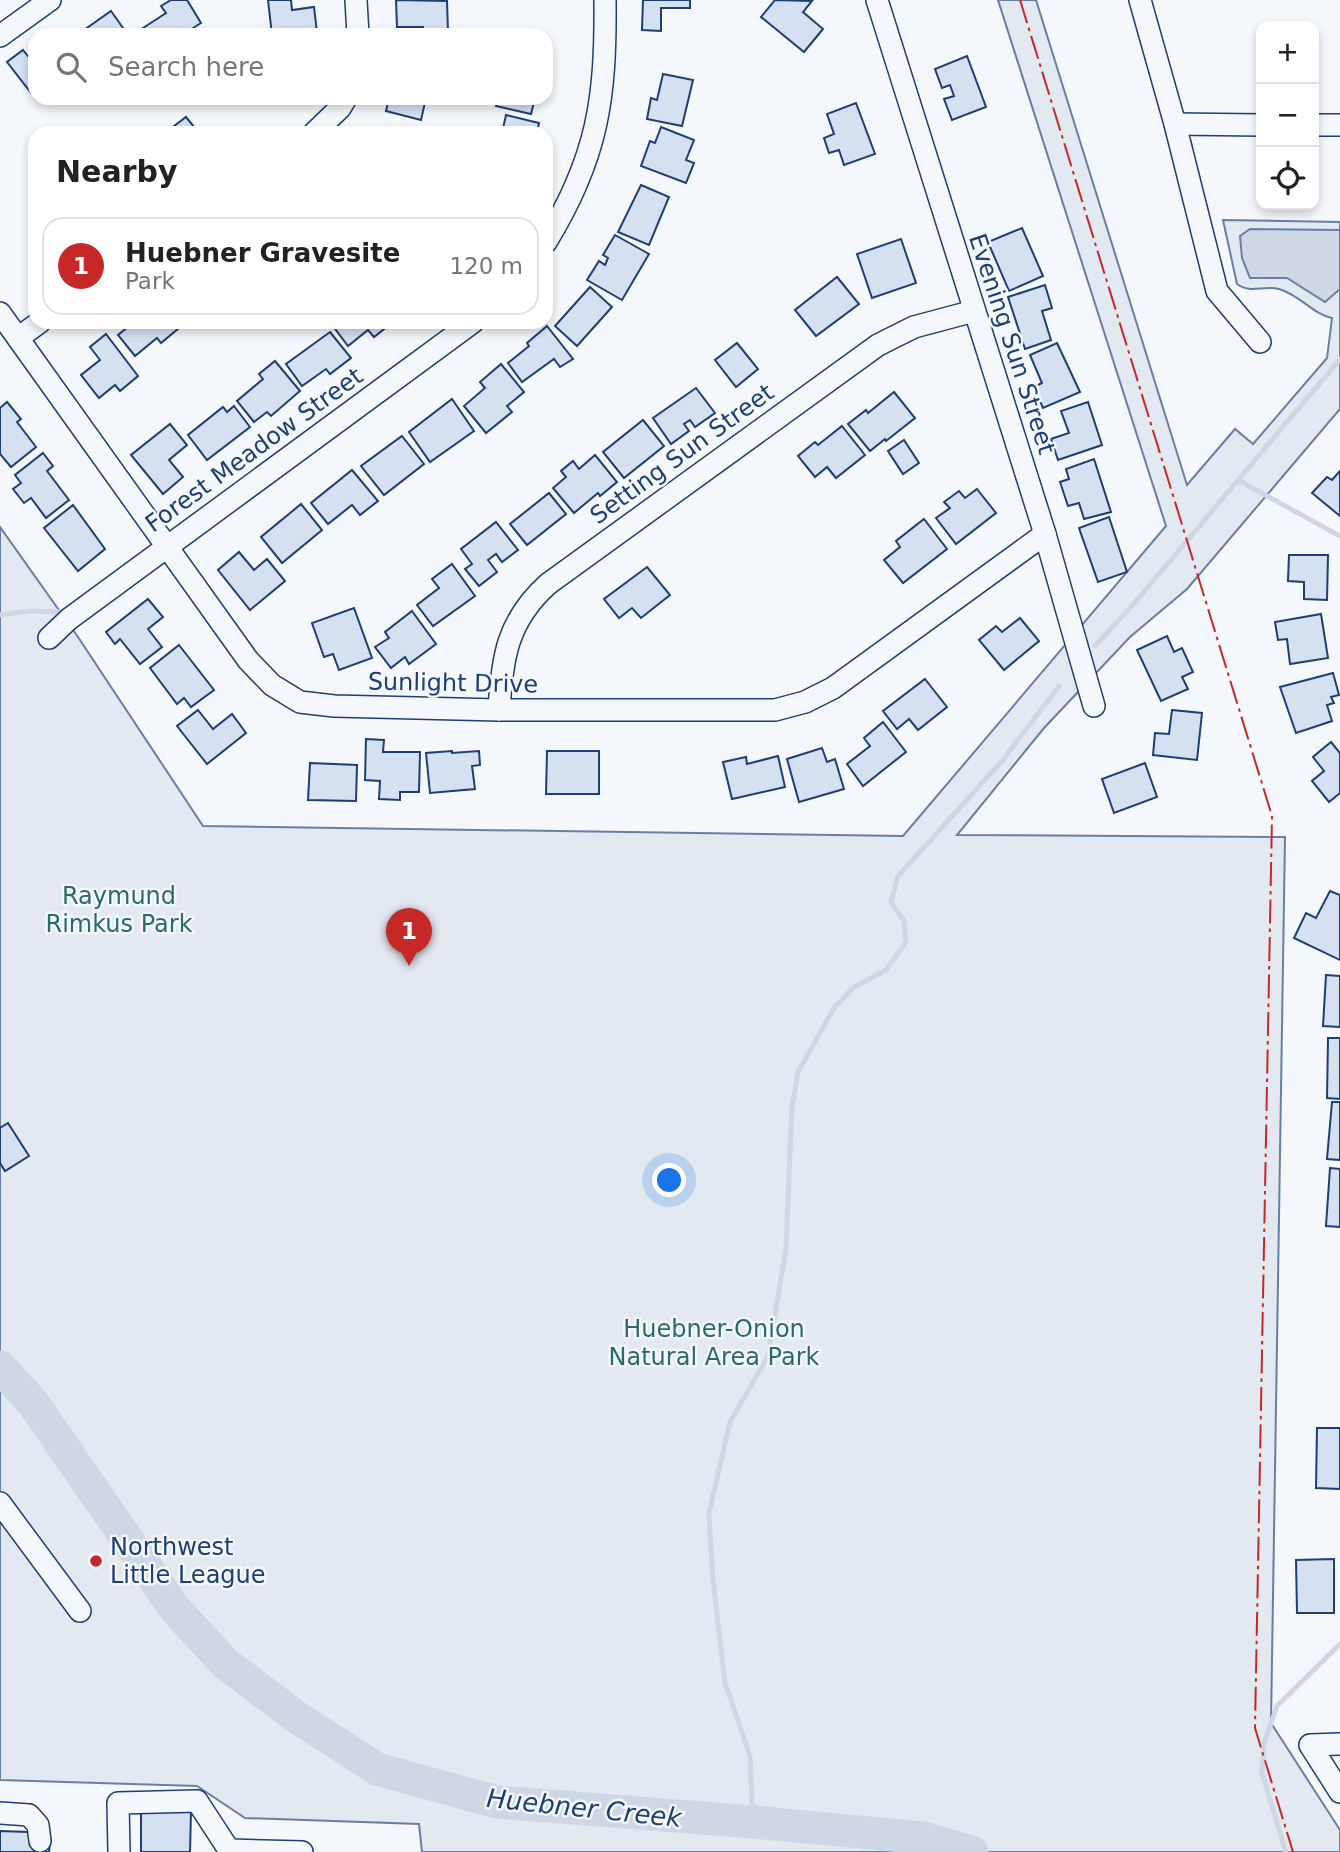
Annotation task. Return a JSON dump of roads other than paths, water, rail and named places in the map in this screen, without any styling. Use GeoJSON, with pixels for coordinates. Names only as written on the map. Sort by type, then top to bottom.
{"type":"FeatureCollection","features":[{"type":"Feature","properties":{"kind":"street"},"geometry":{"type":"LineString","coordinates":[[0,36],[50,0]]}},
{"type":"Feature","properties":{"kind":"street"},"geometry":{"type":"LineString","coordinates":[[356,0],[358,28]]}},
{"type":"Feature","properties":{"kind":"street"},"geometry":{"type":"LineString","coordinates":[[553,230],[574,192],[592,146],[600,111],[604,72],[605,0]]}},
{"type":"Feature","properties":{"kind":"street","name":"Evening Sun Street"},"geometry":{"type":"LineString","coordinates":[[877,0],[1045,534],[1094,706]]}},
{"type":"Feature","properties":{"kind":"street"},"geometry":{"type":"LineString","coordinates":[[1140,0],[1175,124],[1217,291],[1259,342]]}},
{"type":"Feature","properties":{"kind":"street"},"geometry":{"type":"LineString","coordinates":[[321,126],[342,105]]}},
{"type":"Feature","properties":{"kind":"street"},"geometry":{"type":"LineString","coordinates":[[1175,124],[1256,125]]}},
{"type":"Feature","properties":{"kind":"street"},"geometry":{"type":"LineString","coordinates":[[1319,125],[1340,125]]}},
{"type":"Feature","properties":{"kind":"street","name":"Setting Sun Street"},"geometry":{"type":"LineString","coordinates":[[499,710],[501,674],[509,636],[521,613],[548,584],[878,345],[914,327],[974,311]]}},
{"type":"Feature","properties":{"kind":"street","name":"Sunlight Drive"},"geometry":{"type":"LineString","coordinates":[[0,313],[248,660],[272,685],[300,702],[334,706],[499,710],[775,710],[805,702],[832,688],[1045,534]]}},
{"type":"Feature","properties":{"kind":"street"},"geometry":{"type":"LineString","coordinates":[[18,338],[30,329]]}},
{"type":"Feature","properties":{"kind":"street","name":"Forest Meadow Street"},"geometry":{"type":"LineString","coordinates":[[49,638],[66,621],[463,329]]}},
{"type":"Feature","properties":{"kind":"street"},"geometry":{"type":"LineString","coordinates":[[0,1503],[80,1611]]}},
{"type":"Feature","properties":{"kind":"street"},"geometry":{"type":"LineString","coordinates":[[1340,1744],[1310,1745],[1340,1792]]}},
{"type":"Feature","properties":{"kind":"street"},"geometry":{"type":"LineString","coordinates":[[119,1852],[118,1803],[197,1801],[229,1850],[302,1852]]}},
{"type":"Feature","properties":{"kind":"street"},"geometry":{"type":"LineString","coordinates":[[0,1813],[29,1815],[38,1825],[40,1842]]}},
{"type":"Feature","properties":{"kind":"waterway"},"geometry":{"type":"LineString","coordinates":[[1095,646],[1138,599],[1340,359]]}},
{"type":"Feature","properties":{"kind":"waterway"},"geometry":{"type":"LineString","coordinates":[[1238,480],[1340,536]]}},
{"type":"Feature","properties":{"kind":"waterway"},"geometry":{"type":"LineString","coordinates":[[0,615],[30,611],[60,612]]}},
{"type":"Feature","properties":{"kind":"waterway"},"geometry":{"type":"LineString","coordinates":[[753,1822],[750,1756],[725,1683],[713,1581],[709,1513],[730,1422],[768,1356],[786,1249],[792,1107],[798,1072],[834,1008],[854,987],[886,970],[906,942],[904,921],[891,902],[898,876],[1002,761],[1059,686]]}},
{"type":"Feature","properties":{"kind":"waterway","name":"Huebner Creek"},"geometry":{"type":"LineString","coordinates":[[0,1367],[33,1403],[175,1609],[225,1663],[295,1716],[377,1769],[497,1802],[923,1838],[972,1852]]}},
{"type":"Feature","properties":{"kind":"waterway"},"geometry":{"type":"LineString","coordinates":[[1286,1852],[1262,1773],[1264,1743],[1277,1706],[1340,1644]]}},
{"type":"Feature","properties":{"kind":"place","name":"Huebner Gravesite"},"geometry":{"type":"Point","coordinates":[409,966]}},
{"type":"Feature","properties":{"kind":"place","name":"Northwest Little League"},"geometry":{"type":"Point","coordinates":[96,1561]}},
{"type":"Feature","properties":{"kind":"park label","name":"Raymund Rimkus Park"},"geometry":{"type":"Point","coordinates":[119,910]}},
{"type":"Feature","properties":{"kind":"park label","name":"Huebner-Onion Natural Area Park"},"geometry":{"type":"Point","coordinates":[714,1343]}}]}
